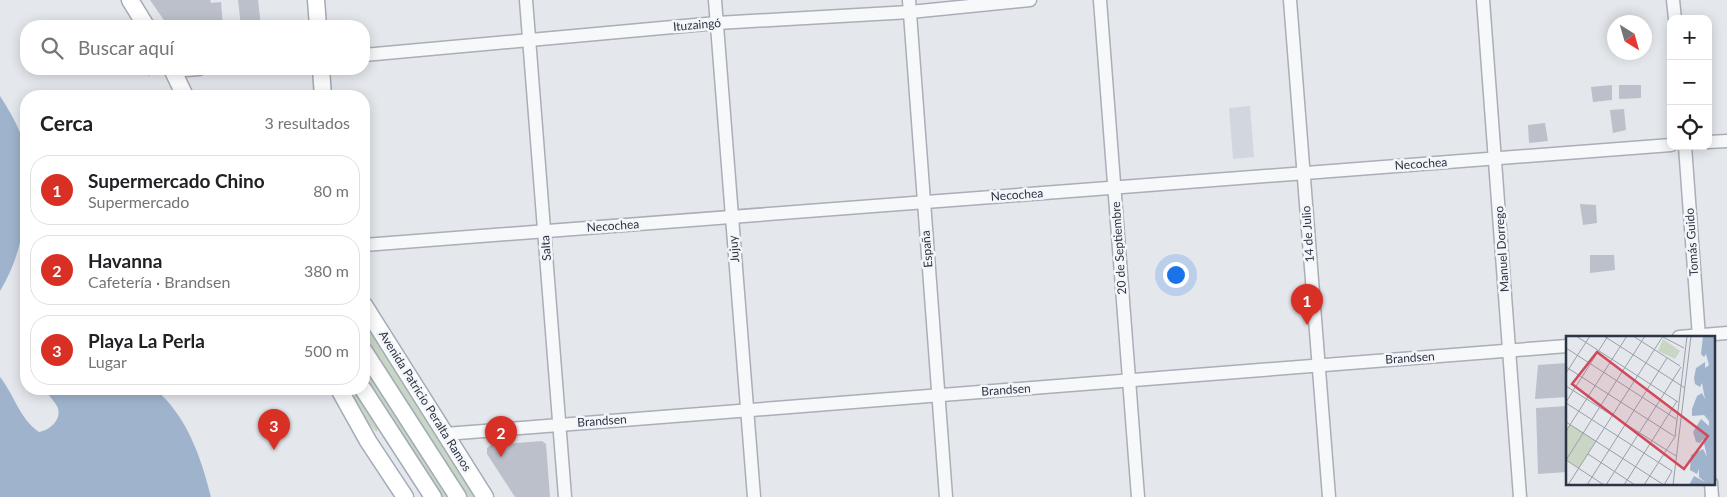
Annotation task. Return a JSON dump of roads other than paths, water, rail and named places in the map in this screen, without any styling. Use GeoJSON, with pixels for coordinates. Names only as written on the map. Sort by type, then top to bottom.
{"type":"FeatureCollection","features":[{"type":"Feature","properties":{"kind":"main road"},"geometry":{"type":"LineString","coordinates":[[130,0],[142,20]]}},
{"type":"Feature","properties":{"kind":"main road"},"geometry":{"type":"LineString","coordinates":[[316,0],[318,20]]}},
{"type":"Feature","properties":{"kind":"main road"},"geometry":{"type":"LineString","coordinates":[[176,75],[183,90]]}},
{"type":"Feature","properties":{"kind":"main road"},"geometry":{"type":"LineString","coordinates":[[321,75],[323,90]]}},
{"type":"Feature","properties":{"kind":"main road","name":"Avenida Patricio Peralta Ramos"},"geometry":{"type":"LineString","coordinates":[[370,315],[486,497]]}},
{"type":"Feature","properties":{"kind":"main road","name":"Avenida Patricio Peralta Ramos"},"geometry":{"type":"LineString","coordinates":[[370,360],[458,497]]}},
{"type":"Feature","properties":{"kind":"main road"},"geometry":{"type":"LineString","coordinates":[[343,395],[368,441],[405,497]]}},
{"type":"Feature","properties":{"kind":"main road"},"geometry":{"type":"LineString","coordinates":[[367,395],[430,491]]}},
{"type":"Feature","properties":{"kind":"main road"},"geometry":{"type":"LineString","coordinates":[[368,441],[430,491]]}},
{"type":"Feature","properties":{"kind":"street","name":"Salta"},"geometry":{"type":"LineString","coordinates":[[526,0],[565,497]]}},
{"type":"Feature","properties":{"kind":"street","name":"Jujuy"},"geometry":{"type":"LineString","coordinates":[[715,0],[754,497]]}},
{"type":"Feature","properties":{"kind":"street","name":"Ituzaingó"},"geometry":{"type":"LineString","coordinates":[[370,54],[909,6],[1030,0]]}},
{"type":"Feature","properties":{"kind":"street","name":"20 de Septiembre"},"geometry":{"type":"LineString","coordinates":[[1100,0],[1138,497]]}},
{"type":"Feature","properties":{"kind":"street","name":"14 de Julio"},"geometry":{"type":"LineString","coordinates":[[1290,0],[1329,497]]}},
{"type":"Feature","properties":{"kind":"street","name":"Manuel Dorrego"},"geometry":{"type":"LineString","coordinates":[[1483,0],[1520,497]]}},
{"type":"Feature","properties":{"kind":"street"},"geometry":{"type":"LineString","coordinates":[[1673,0],[1675,15]]}},
{"type":"Feature","properties":{"kind":"street","name":"España"},"geometry":{"type":"LineString","coordinates":[[909,6],[946,497]]}},
{"type":"Feature","properties":{"kind":"street"},"geometry":{"type":"LineString","coordinates":[[1712,142],[1727,141]]}},
{"type":"Feature","properties":{"kind":"street","name":"Necochea"},"geometry":{"type":"LineString","coordinates":[[370,245],[1667,145]]}},
{"type":"Feature","properties":{"kind":"street","name":"Tomás Guido"},"geometry":{"type":"LineString","coordinates":[[1684,150],[1699,336]]}},
{"type":"Feature","properties":{"kind":"street"},"geometry":{"type":"LineString","coordinates":[[1699,336],[1727,333]]}},
{"type":"Feature","properties":{"kind":"street","name":"Brandsen"},"geometry":{"type":"LineString","coordinates":[[445,434],[1566,346]]}},
{"type":"Feature","properties":{"kind":"street"},"geometry":{"type":"LineString","coordinates":[[1711,484],[1712,497]]}},
{"type":"Feature","properties":{"kind":"water"},"geometry":{"type":"Polygon","coordinates":[[[0,96],[20,132],[20,242],[13,265],[0,291],[0,96]]]}},
{"type":"Feature","properties":{"kind":"water"},"geometry":{"type":"Polygon","coordinates":[[[0,377],[22,413],[39,432],[48,429],[57,419],[57,406],[49,395],[161,395],[176,412],[191,438],[203,467],[211,497],[0,497],[0,377]]]}},
{"type":"Feature","properties":{"kind":"place","name":"Supermercado Chino"},"geometry":{"type":"Point","coordinates":[1307,325]}},
{"type":"Feature","properties":{"kind":"place","name":"Playa La Perla"},"geometry":{"type":"Point","coordinates":[274,450]}},
{"type":"Feature","properties":{"kind":"place","name":"Havanna"},"geometry":{"type":"Point","coordinates":[501,457]}}]}
